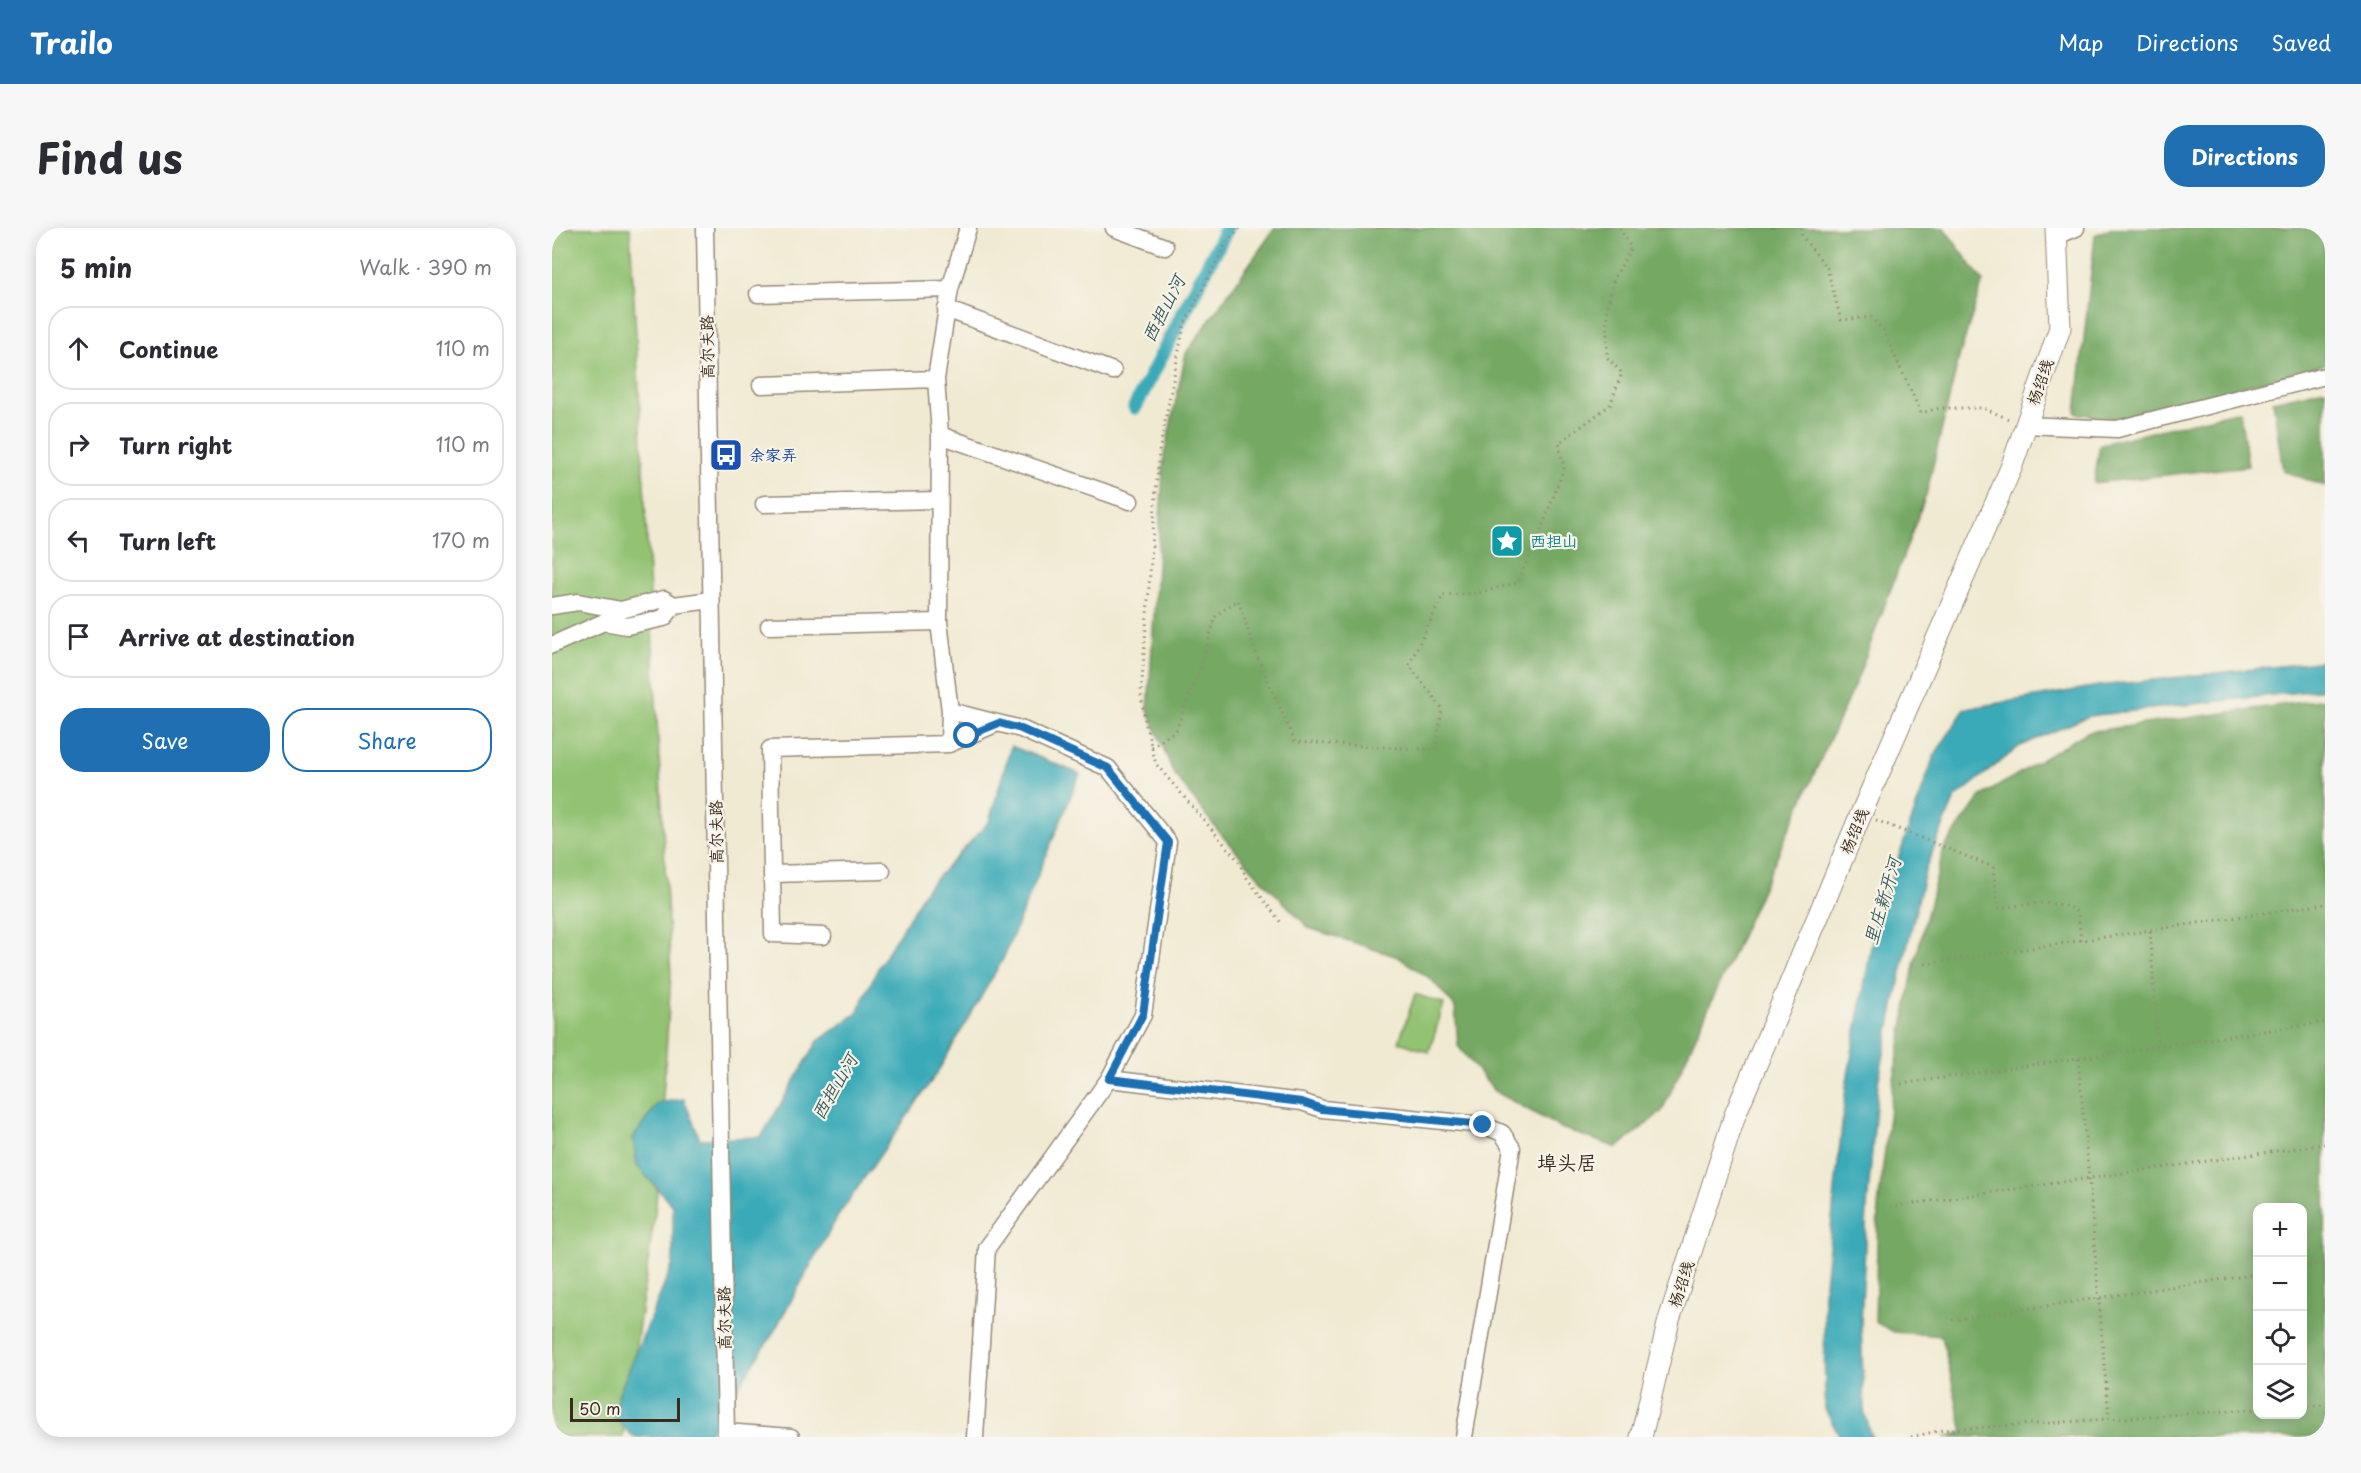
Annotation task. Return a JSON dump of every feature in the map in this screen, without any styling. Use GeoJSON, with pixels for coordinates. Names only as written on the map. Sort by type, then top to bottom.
{"type":"FeatureCollection","features":[{"type":"Feature","properties":{"kind":"main road","name":"杨绍线"},"geometry":{"type":"LineString","coordinates":[[1641,1437],[1669,1320],[1736,1115],[1861,814],[2010,468],[2060,327],[2063,231]]}},
{"type":"Feature","properties":{"kind":"street","name":"高尔夫路"},"geometry":{"type":"LineString","coordinates":[[705,228],[726,1428]]}},
{"type":"Feature","properties":{"kind":"street"},"geometry":{"type":"LineString","coordinates":[[949,744],[950,711],[939,622],[940,435],[936,379],[950,288],[968,228]]}},
{"type":"Feature","properties":{"kind":"street"},"geometry":{"type":"LineString","coordinates":[[1114,228],[1165,248]]}},
{"type":"Feature","properties":{"kind":"street"},"geometry":{"type":"LineString","coordinates":[[758,294],[950,288]]}},
{"type":"Feature","properties":{"kind":"street"},"geometry":{"type":"LineString","coordinates":[[946,309],[1113,371]]}},
{"type":"Feature","properties":{"kind":"street"},"geometry":{"type":"LineString","coordinates":[[2025,425],[2117,429],[2325,376]]}},
{"type":"Feature","properties":{"kind":"street"},"geometry":{"type":"LineString","coordinates":[[761,385],[936,379]]}},
{"type":"Feature","properties":{"kind":"street"},"geometry":{"type":"LineString","coordinates":[[940,435],[1130,501]]}},
{"type":"Feature","properties":{"kind":"street"},"geometry":{"type":"LineString","coordinates":[[764,504],[938,500]]}},
{"type":"Feature","properties":{"kind":"street"},"geometry":{"type":"LineString","coordinates":[[552,606],[578,602],[621,610],[664,599],[674,605],[711,600]]}},
{"type":"Feature","properties":{"kind":"street"},"geometry":{"type":"LineString","coordinates":[[552,645],[604,622],[627,626],[664,618],[674,605]]}},
{"type":"Feature","properties":{"kind":"street"},"geometry":{"type":"LineString","coordinates":[[769,626],[939,622]]}},
{"type":"Feature","properties":{"kind":"street"},"geometry":{"type":"LineString","coordinates":[[950,711],[1021,729],[1108,768],[1168,842],[1143,1014],[1109,1079],[987,1248],[975,1437]]}},
{"type":"Feature","properties":{"kind":"street"},"geometry":{"type":"LineString","coordinates":[[823,936],[773,934],[770,749],[949,744],[999,723]]}},
{"type":"Feature","properties":{"kind":"street"},"geometry":{"type":"LineString","coordinates":[[772,874],[882,871]]}},
{"type":"Feature","properties":{"kind":"street"},"geometry":{"type":"LineString","coordinates":[[1109,1079],[1302,1102],[1322,1109],[1483,1125],[1502,1133],[1512,1148],[1464,1437]]}},
{"type":"Feature","properties":{"kind":"street"},"geometry":{"type":"LineString","coordinates":[[726,1428],[790,1437]]}},
{"type":"Feature","properties":{"kind":"path"},"geometry":{"type":"LineString","coordinates":[[1240,228],[1227,241],[1184,325],[1159,452],[1141,695],[1156,764],[1237,859],[1282,924]]}},
{"type":"Feature","properties":{"kind":"path"},"geometry":{"type":"LineString","coordinates":[[1151,747],[1176,730],[1202,663],[1216,615],[1239,600],[1257,656],[1295,742],[1436,750],[1442,708],[1409,665],[1443,595],[1477,593],[1517,583],[1538,538],[1564,468],[1560,443],[1610,405],[1622,373],[1607,357],[1606,309],[1614,278],[1630,248],[1620,228]]}},
{"type":"Feature","properties":{"kind":"path"},"geometry":{"type":"LineString","coordinates":[[1801,228],[1802,236],[1827,268],[1841,320],[1871,317],[1883,330],[1921,413],[1940,408],[1983,408],[2025,425]]}},
{"type":"Feature","properties":{"kind":"path"},"geometry":{"type":"LineString","coordinates":[[1861,814],[1993,867],[1998,908],[2059,903],[2069,906],[2078,913],[2080,941]]}},
{"type":"Feature","properties":{"kind":"path"},"geometry":{"type":"LineString","coordinates":[[1925,964],[2325,904]]}},
{"type":"Feature","properties":{"kind":"path"},"geometry":{"type":"LineString","coordinates":[[2150,931],[2158,1046]]}},
{"type":"Feature","properties":{"kind":"path"},"geometry":{"type":"LineString","coordinates":[[1901,1084],[2325,1023]]}},
{"type":"Feature","properties":{"kind":"path"},"geometry":{"type":"LineString","coordinates":[[2078,1059],[2109,1418]]}},
{"type":"Feature","properties":{"kind":"path"},"geometry":{"type":"LineString","coordinates":[[1890,1207],[2325,1144]]}},
{"type":"Feature","properties":{"kind":"path"},"geometry":{"type":"LineString","coordinates":[[2307,1266],[2325,1264]]}},
{"type":"Feature","properties":{"kind":"path"},"geometry":{"type":"LineString","coordinates":[[1952,1320],[2253,1275]]}},
{"type":"Feature","properties":{"kind":"path"},"geometry":{"type":"LineString","coordinates":[[2307,1406],[2325,1405]]}},
{"type":"Feature","properties":{"kind":"path"},"geometry":{"type":"LineString","coordinates":[[1911,1437],[1943,1430],[2253,1409]]}},
{"type":"Feature","properties":{"kind":"green space"},"geometry":{"type":"Polygon","coordinates":[[[552,228],[630,228],[671,975],[656,1205],[623,1437],[552,1437],[552,228]]]}},
{"type":"Feature","properties":{"kind":"green space"},"geometry":{"type":"Polygon","coordinates":[[[1275,228],[1944,228],[1983,281],[1959,357],[1926,495],[1858,677],[1662,1111],[1617,1148],[1561,1128],[1494,1091],[1458,1046],[1455,1007],[1432,980],[1398,957],[1309,928],[1219,832],[1173,772],[1148,710],[1164,455],[1186,353],[1275,228]]]}},
{"type":"Feature","properties":{"kind":"green space"},"geometry":{"type":"Polygon","coordinates":[[[2110,228],[2325,228],[2325,365],[2117,420],[2076,413],[2095,235],[2110,228]]]}},
{"type":"Feature","properties":{"kind":"green space"},"geometry":{"type":"Polygon","coordinates":[[[2325,389],[2325,486],[2283,471],[2273,401],[2325,389]]]}},
{"type":"Feature","properties":{"kind":"green space"},"geometry":{"type":"Polygon","coordinates":[[[2240,411],[2248,466],[2094,483],[2100,444],[2240,411]]]}},
{"type":"Feature","properties":{"kind":"green space"},"geometry":{"type":"Polygon","coordinates":[[[2325,699],[2325,1437],[1945,1437],[1963,1432],[1942,1336],[1894,1332],[1875,1322],[1878,1206],[1893,1084],[1914,965],[1944,848],[1980,797],[2087,732],[2325,699]]]}},
{"type":"Feature","properties":{"kind":"green space"},"geometry":{"type":"Polygon","coordinates":[[[1415,994],[1444,1004],[1429,1052],[1399,1042],[1415,994]]]}},
{"type":"Feature","properties":{"kind":"water"},"geometry":{"type":"Polygon","coordinates":[[[2325,661],[2325,689],[2089,716],[2020,746],[1955,798],[1926,867],[1878,1083],[1867,1208],[1861,1323],[1864,1411],[1872,1437],[1840,1437],[1825,1409],[1824,1294],[1846,1087],[1875,925],[1934,756],[1965,709],[2099,686],[2325,661]]]}},
{"type":"Feature","properties":{"kind":"water"},"geometry":{"type":"Polygon","coordinates":[[[1011,746],[1080,774],[1003,959],[937,1073],[838,1216],[772,1335],[706,1437],[634,1437],[615,1419],[617,1398],[673,1264],[673,1206],[637,1166],[633,1138],[658,1103],[684,1099],[700,1139],[761,1137],[818,1041],[857,1013],[878,968],[927,888],[989,822],[1011,746]]]}},
{"type":"Feature","properties":{"kind":"waterway","name":"西担山河"},"geometry":{"type":"LineString","coordinates":[[1135,407],[1227,228]]}},
{"type":"Feature","properties":{"kind":"place","name":"余家弄"},"geometry":{"type":"Point","coordinates":[726,455]}},
{"type":"Feature","properties":{"kind":"place","name":"西担山"},"geometry":{"type":"Point","coordinates":[1507,541]}},
{"type":"Feature","properties":{"kind":"district","name":"埠头居"},"geometry":{"type":"Point","coordinates":[1567,1163]}},
{"type":"Feature","properties":{"kind":"route"},"geometry":{"type":"LineString","coordinates":[[967,736],[999,723],[1021,729],[1108,768],[1168,842],[1143,1014],[1109,1079],[1302,1102],[1322,1109],[1483,1125]]}},
{"type":"Feature","properties":{"kind":"water label","name":"里庄新开河"},"geometry":{"type":"Point","coordinates":[1883,901]}}]}
